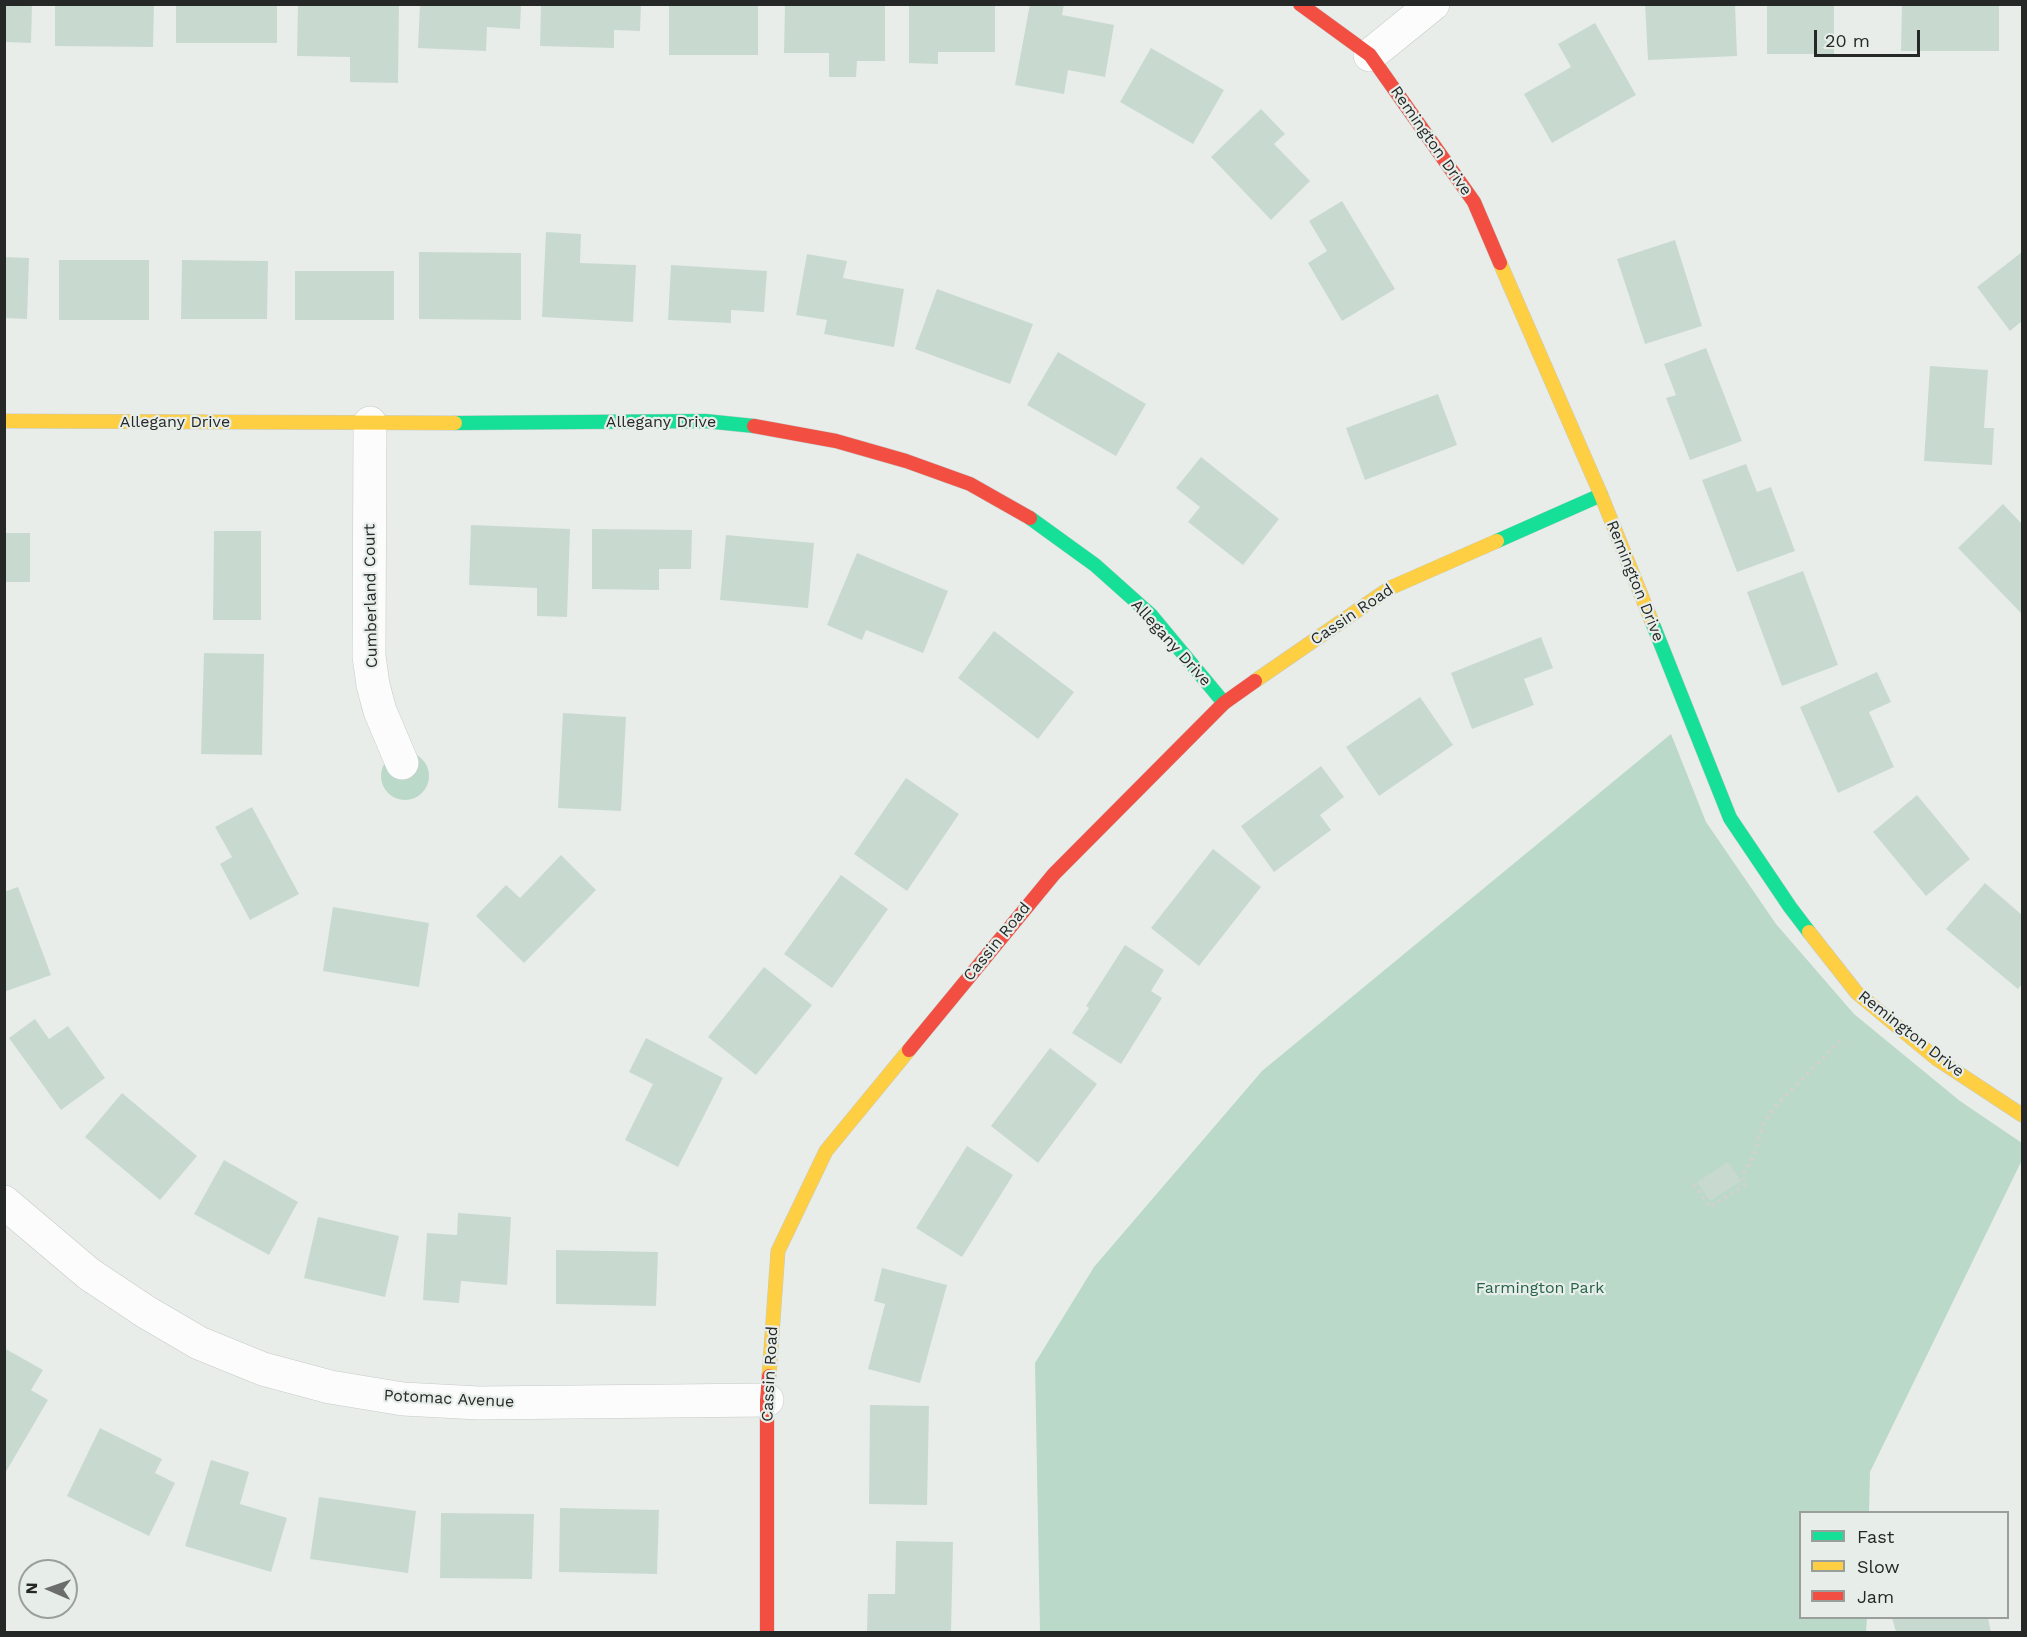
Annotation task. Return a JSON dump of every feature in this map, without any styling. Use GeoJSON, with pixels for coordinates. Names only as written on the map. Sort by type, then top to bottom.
{"type":"FeatureCollection","features":[{"type":"Feature","properties":{"kind":"street","name":"Remington Drive"},"geometry":{"type":"LineString","coordinates":[[1300,4],[1370,55],[1474,201],[1601,495],[1730,818],[1790,907],[1857,993],[1937,1059],[2022,1115]]}},
{"type":"Feature","properties":{"kind":"street"},"geometry":{"type":"LineString","coordinates":[[1370,55],[1433,4]]}},
{"type":"Feature","properties":{"kind":"street","name":"Allegany Drive"},"geometry":{"type":"LineString","coordinates":[[4,421],[370,423],[705,421],[772,428],[836,441],[906,461],[970,484],[1035,521],[1095,565],[1151,615],[1224,703]]}},
{"type":"Feature","properties":{"kind":"street","name":"Cumberland Court"},"geometry":{"type":"LineString","coordinates":[[370,423],[369,656],[373,685],[381,711],[402,763]]}},
{"type":"Feature","properties":{"kind":"street","name":"Cassin Road"},"geometry":{"type":"LineString","coordinates":[[767,1632],[767,1401],[778,1251],[826,1151],[1054,874],[1224,703],[1390,588],[1601,495]]}},
{"type":"Feature","properties":{"kind":"street","name":"Potomac Avenue"},"geometry":{"type":"LineString","coordinates":[[4,1202],[89,1274],[146,1312],[199,1342],[263,1369],[330,1387],[403,1399],[479,1403],[767,1401]]}},
{"type":"Feature","properties":{"kind":"path"},"geometry":{"type":"LineString","coordinates":[[1694,1184],[1710,1207],[1746,1184],[1742,1176],[1754,1156],[1763,1124],[1779,1102],[1840,1041]]}},
{"type":"Feature","properties":{"kind":"green space","name":"Farmington Park"},"geometry":{"type":"Polygon","coordinates":[[[1671,734],[1706,822],[1776,924],[1854,1014],[1960,1101],[2022,1143],[2022,1160],[1870,1472],[1869,1511],[1799,1511],[1799,1619],[1867,1619],[1866,1632],[1040,1632],[1035,1363],[1094,1267],[1262,1071],[1671,734]]]}},
{"type":"Feature","properties":{"kind":"green space"},"geometry":{"type":"Polygon","coordinates":[[[400,752],[410,752],[422,759],[429,771],[429,781],[422,793],[410,800],[400,800],[385,789],[381,781],[381,771],[392,756],[400,752]]]}},
{"type":"Feature","properties":{"kind":"building"},"geometry":{"type":"Polygon","coordinates":[[[5,4],[32,4],[31,43],[5,42],[5,4]]]}},
{"type":"Feature","properties":{"kind":"building"},"geometry":{"type":"Polygon","coordinates":[[[55,4],[154,4],[153,47],[55,46],[55,4]]]}},
{"type":"Feature","properties":{"kind":"building"},"geometry":{"type":"Polygon","coordinates":[[[176,4],[277,4],[277,43],[176,43],[176,4]]]}},
{"type":"Feature","properties":{"kind":"building"},"geometry":{"type":"Polygon","coordinates":[[[298,4],[399,4],[398,83],[350,82],[350,57],[297,56],[298,4]]]}},
{"type":"Feature","properties":{"kind":"building"},"geometry":{"type":"Polygon","coordinates":[[[420,4],[521,4],[520,29],[487,27],[486,51],[418,48],[420,4]]]}},
{"type":"Feature","properties":{"kind":"building"},"geometry":{"type":"Polygon","coordinates":[[[541,4],[641,4],[640,31],[614,30],[614,48],[540,46],[541,4]]]}},
{"type":"Feature","properties":{"kind":"building"},"geometry":{"type":"Polygon","coordinates":[[[669,4],[758,4],[758,55],[669,55],[669,4]]]}},
{"type":"Feature","properties":{"kind":"building"},"geometry":{"type":"Polygon","coordinates":[[[785,4],[885,4],[885,61],[857,61],[856,77],[829,77],[829,53],[784,53],[785,4]]]}},
{"type":"Feature","properties":{"kind":"building"},"geometry":{"type":"Polygon","coordinates":[[[909,4],[995,4],[995,52],[938,52],[938,64],[909,63],[909,4]]]}},
{"type":"Feature","properties":{"kind":"building"},"geometry":{"type":"Polygon","coordinates":[[[1030,4],[1064,4],[1062,15],[1114,25],[1105,77],[1068,70],[1064,94],[1015,85],[1030,4]]]}},
{"type":"Feature","properties":{"kind":"building"},"geometry":{"type":"Polygon","coordinates":[[[1645,4],[1735,4],[1737,56],[1648,60],[1645,4]]]}},
{"type":"Feature","properties":{"kind":"building"},"geometry":{"type":"Polygon","coordinates":[[[1767,4],[1834,4],[1834,54],[1767,54],[1767,4]]]}},
{"type":"Feature","properties":{"kind":"building"},"geometry":{"type":"Polygon","coordinates":[[[1902,4],[1999,4],[1999,51],[1901,51],[1902,4]]]}},
{"type":"Feature","properties":{"kind":"building"},"geometry":{"type":"Polygon","coordinates":[[[1595,23],[1636,95],[1552,143],[1524,94],[1571,67],[1558,44],[1595,23]]]}},
{"type":"Feature","properties":{"kind":"building"},"geometry":{"type":"Polygon","coordinates":[[[1151,48],[1224,90],[1193,144],[1120,102],[1151,48]]]}},
{"type":"Feature","properties":{"kind":"building"},"geometry":{"type":"Polygon","coordinates":[[[1261,109],[1285,134],[1274,144],[1310,181],[1271,220],[1211,157],[1261,109]]]}},
{"type":"Feature","properties":{"kind":"building"},"geometry":{"type":"Polygon","coordinates":[[[1342,201],[1395,289],[1342,321],[1308,263],[1327,251],[1309,221],[1342,201]]]}},
{"type":"Feature","properties":{"kind":"building"},"geometry":{"type":"Polygon","coordinates":[[[546,232],[581,234],[580,263],[636,265],[633,322],[542,317],[546,232]]]}},
{"type":"Feature","properties":{"kind":"building"},"geometry":{"type":"Polygon","coordinates":[[[1675,240],[1702,326],[1645,344],[1617,259],[1675,240]]]}},
{"type":"Feature","properties":{"kind":"building"},"geometry":{"type":"Polygon","coordinates":[[[419,252],[521,253],[521,320],[419,319],[419,252]]]}},
{"type":"Feature","properties":{"kind":"building"},"geometry":{"type":"Polygon","coordinates":[[[2022,252],[2022,321],[2010,331],[1977,287],[2022,252]]]}},
{"type":"Feature","properties":{"kind":"building"},"geometry":{"type":"Polygon","coordinates":[[[807,254],[847,261],[843,278],[904,289],[894,347],[824,334],[827,320],[796,315],[807,254]]]}},
{"type":"Feature","properties":{"kind":"building"},"geometry":{"type":"Polygon","coordinates":[[[4,257],[29,258],[27,319],[4,318],[4,257]]]}},
{"type":"Feature","properties":{"kind":"building"},"geometry":{"type":"Polygon","coordinates":[[[59,260],[149,260],[149,320],[59,320],[59,260]]]}},
{"type":"Feature","properties":{"kind":"building"},"geometry":{"type":"Polygon","coordinates":[[[182,260],[268,261],[267,319],[181,319],[182,260]]]}},
{"type":"Feature","properties":{"kind":"building"},"geometry":{"type":"Polygon","coordinates":[[[671,265],[767,271],[764,312],[731,310],[731,323],[668,320],[671,265]]]}},
{"type":"Feature","properties":{"kind":"building"},"geometry":{"type":"Polygon","coordinates":[[[295,271],[394,271],[394,320],[295,320],[295,271]]]}},
{"type":"Feature","properties":{"kind":"building"},"geometry":{"type":"Polygon","coordinates":[[[937,289],[1033,324],[1010,384],[915,349],[937,289]]]}},
{"type":"Feature","properties":{"kind":"building"},"geometry":{"type":"Polygon","coordinates":[[[1706,348],[1742,441],[1690,460],[1666,398],[1676,395],[1664,364],[1706,348]]]}},
{"type":"Feature","properties":{"kind":"building"},"geometry":{"type":"Polygon","coordinates":[[[1058,352],[1146,404],[1116,456],[1027,405],[1058,352]]]}},
{"type":"Feature","properties":{"kind":"building"},"geometry":{"type":"Polygon","coordinates":[[[1930,366],[1988,370],[1984,428],[1994,428],[1992,465],[1924,461],[1930,366]]]}},
{"type":"Feature","properties":{"kind":"building"},"geometry":{"type":"Polygon","coordinates":[[[1438,394],[1457,445],[1365,480],[1346,428],[1438,394]]]}},
{"type":"Feature","properties":{"kind":"building"},"geometry":{"type":"Polygon","coordinates":[[[1201,457],[1279,519],[1243,565],[1188,522],[1200,507],[1176,488],[1201,457]]]}},
{"type":"Feature","properties":{"kind":"building"},"geometry":{"type":"Polygon","coordinates":[[[1746,464],[1757,492],[1771,487],[1795,551],[1737,572],[1702,480],[1746,464]]]}},
{"type":"Feature","properties":{"kind":"building"},"geometry":{"type":"Polygon","coordinates":[[[2003,504],[2022,524],[2022,614],[1958,548],[2003,504]]]}},
{"type":"Feature","properties":{"kind":"building"},"geometry":{"type":"Polygon","coordinates":[[[471,525],[570,529],[567,617],[537,616],[537,588],[469,585],[471,525]]]}},
{"type":"Feature","properties":{"kind":"building"},"geometry":{"type":"Polygon","coordinates":[[[592,529],[692,530],[691,569],[659,569],[659,590],[592,589],[592,529]]]}},
{"type":"Feature","properties":{"kind":"building"},"geometry":{"type":"Polygon","coordinates":[[[214,531],[261,531],[261,620],[213,620],[214,531]]]}},
{"type":"Feature","properties":{"kind":"building"},"geometry":{"type":"Polygon","coordinates":[[[4,533],[30,533],[30,582],[4,582],[4,533]]]}},
{"type":"Feature","properties":{"kind":"building"},"geometry":{"type":"Polygon","coordinates":[[[726,535],[814,543],[808,608],[720,600],[726,535]]]}},
{"type":"Feature","properties":{"kind":"building"},"geometry":{"type":"Polygon","coordinates":[[[857,553],[948,591],[923,653],[866,630],[862,640],[827,625],[857,553]]]}},
{"type":"Feature","properties":{"kind":"building"},"geometry":{"type":"Polygon","coordinates":[[[1803,571],[1838,665],[1782,686],[1747,592],[1803,571]]]}},
{"type":"Feature","properties":{"kind":"building"},"geometry":{"type":"Polygon","coordinates":[[[994,631],[1074,692],[1038,739],[958,678],[994,631]]]}},
{"type":"Feature","properties":{"kind":"building"},"geometry":{"type":"Polygon","coordinates":[[[1541,637],[1553,668],[1524,679],[1534,705],[1472,729],[1451,673],[1541,637]]]}},
{"type":"Feature","properties":{"kind":"building"},"geometry":{"type":"Polygon","coordinates":[[[204,653],[264,654],[262,755],[201,754],[204,653]]]}},
{"type":"Feature","properties":{"kind":"building"},"geometry":{"type":"Polygon","coordinates":[[[1877,672],[1891,702],[1869,712],[1894,767],[1838,793],[1800,707],[1877,672]]]}},
{"type":"Feature","properties":{"kind":"building"},"geometry":{"type":"Polygon","coordinates":[[[1420,697],[1453,745],[1379,796],[1346,747],[1420,697]]]}},
{"type":"Feature","properties":{"kind":"building"},"geometry":{"type":"Polygon","coordinates":[[[563,713],[626,717],[621,811],[558,808],[563,713]]]}},
{"type":"Feature","properties":{"kind":"building"},"geometry":{"type":"Polygon","coordinates":[[[1321,766],[1344,797],[1320,815],[1331,830],[1274,872],[1241,826],[1321,766]]]}},
{"type":"Feature","properties":{"kind":"building"},"geometry":{"type":"Polygon","coordinates":[[[906,778],[959,814],[907,891],[854,854],[906,778]]]}},
{"type":"Feature","properties":{"kind":"building"},"geometry":{"type":"Polygon","coordinates":[[[1917,795],[1970,859],[1926,896],[1873,832],[1917,795]]]}},
{"type":"Feature","properties":{"kind":"building"},"geometry":{"type":"Polygon","coordinates":[[[252,807],[299,894],[250,920],[220,864],[232,857],[215,827],[252,807]]]}},
{"type":"Feature","properties":{"kind":"building"},"geometry":{"type":"Polygon","coordinates":[[[1213,849],[1261,887],[1199,966],[1151,928],[1213,849]]]}},
{"type":"Feature","properties":{"kind":"building"},"geometry":{"type":"Polygon","coordinates":[[[561,855],[596,890],[524,963],[476,916],[506,885],[520,898],[561,855]]]}},
{"type":"Feature","properties":{"kind":"building"},"geometry":{"type":"Polygon","coordinates":[[[841,875],[888,909],[832,988],[784,954],[841,875]]]}},
{"type":"Feature","properties":{"kind":"building"},"geometry":{"type":"Polygon","coordinates":[[[1985,883],[2022,915],[2022,984],[2018,989],[1946,929],[1985,883]]]}},
{"type":"Feature","properties":{"kind":"building"},"geometry":{"type":"Polygon","coordinates":[[[18,887],[51,975],[4,992],[4,892],[18,887]]]}},
{"type":"Feature","properties":{"kind":"building"},"geometry":{"type":"Polygon","coordinates":[[[333,907],[429,923],[419,987],[323,971],[333,907]]]}},
{"type":"Feature","properties":{"kind":"building"},"geometry":{"type":"Polygon","coordinates":[[[1125,945],[1164,970],[1151,991],[1162,998],[1121,1064],[1072,1033],[1089,1008],[1086,1006],[1125,945]]]}},
{"type":"Feature","properties":{"kind":"building"},"geometry":{"type":"Polygon","coordinates":[[[764,967],[812,1005],[756,1075],[708,1037],[764,967]]]}},
{"type":"Feature","properties":{"kind":"building"},"geometry":{"type":"Polygon","coordinates":[[[35,1019],[49,1039],[68,1026],[105,1078],[61,1110],[9,1038],[35,1019]]]}},
{"type":"Feature","properties":{"kind":"building"},"geometry":{"type":"Polygon","coordinates":[[[646,1038],[723,1078],[678,1167],[625,1140],[653,1084],[629,1072],[646,1038]]]}},
{"type":"Feature","properties":{"kind":"building"},"geometry":{"type":"Polygon","coordinates":[[[1050,1048],[1097,1084],[1038,1163],[991,1126],[1050,1048]]]}},
{"type":"Feature","properties":{"kind":"building"},"geometry":{"type":"Polygon","coordinates":[[[122,1093],[197,1156],[160,1200],[85,1137],[122,1093]]]}},
{"type":"Feature","properties":{"kind":"building"},"geometry":{"type":"Polygon","coordinates":[[[967,1146],[1013,1175],[962,1257],[916,1228],[967,1146]]]}},
{"type":"Feature","properties":{"kind":"building"},"geometry":{"type":"Polygon","coordinates":[[[224,1160],[298,1202],[269,1255],[194,1214],[224,1160]]]}},
{"type":"Feature","properties":{"kind":"building"},"geometry":{"type":"Polygon","coordinates":[[[1728,1162],[1741,1181],[1710,1201],[1697,1182],[1728,1162]]]}},
{"type":"Feature","properties":{"kind":"building"},"geometry":{"type":"Polygon","coordinates":[[[458,1213],[511,1217],[507,1285],[461,1281],[459,1303],[423,1300],[427,1233],[457,1235],[458,1213]]]}},
{"type":"Feature","properties":{"kind":"building"},"geometry":{"type":"Polygon","coordinates":[[[318,1217],[399,1236],[385,1297],[304,1278],[318,1217]]]}},
{"type":"Feature","properties":{"kind":"building"},"geometry":{"type":"Polygon","coordinates":[[[556,1250],[658,1252],[656,1306],[556,1304],[556,1250]]]}},
{"type":"Feature","properties":{"kind":"building"},"geometry":{"type":"Polygon","coordinates":[[[882,1268],[947,1285],[920,1383],[868,1369],[885,1304],[874,1301],[882,1268]]]}},
{"type":"Feature","properties":{"kind":"building"},"geometry":{"type":"Polygon","coordinates":[[[4,1348],[43,1370],[31,1390],[48,1400],[4,1475],[4,1348]]]}},
{"type":"Feature","properties":{"kind":"building"},"geometry":{"type":"Polygon","coordinates":[[[870,1405],[929,1406],[927,1505],[869,1504],[870,1405]]]}},
{"type":"Feature","properties":{"kind":"building"},"geometry":{"type":"Polygon","coordinates":[[[100,1428],[162,1459],[155,1473],[175,1483],[149,1536],[67,1496],[100,1428]]]}},
{"type":"Feature","properties":{"kind":"building"},"geometry":{"type":"Polygon","coordinates":[[[211,1460],[249,1472],[240,1504],[287,1518],[271,1572],[185,1546],[211,1460]]]}},
{"type":"Feature","properties":{"kind":"building"},"geometry":{"type":"Polygon","coordinates":[[[319,1497],[416,1511],[408,1573],[310,1559],[319,1497]]]}},
{"type":"Feature","properties":{"kind":"building"},"geometry":{"type":"Polygon","coordinates":[[[560,1508],[659,1510],[657,1574],[559,1572],[560,1508]]]}},
{"type":"Feature","properties":{"kind":"building"},"geometry":{"type":"Polygon","coordinates":[[[441,1513],[534,1514],[532,1579],[440,1578],[441,1513]]]}},
{"type":"Feature","properties":{"kind":"building"},"geometry":{"type":"Polygon","coordinates":[[[896,1541],[953,1542],[951,1632],[867,1631],[868,1594],[895,1594],[896,1541]]]}},
{"type":"Feature","properties":{"kind":"building"},"geometry":{"type":"Polygon","coordinates":[[[1892,1619],[1988,1619],[1991,1632],[1896,1632],[1892,1619]]]}},
{"type":"Feature","properties":{"kind":"traffic: fast"},"geometry":{"type":"LineString","coordinates":[[455,423],[705,421],[754,426]]}},
{"type":"Feature","properties":{"kind":"traffic: fast"},"geometry":{"type":"LineString","coordinates":[[1497,541],[1601,495]]}},
{"type":"Feature","properties":{"kind":"traffic: fast"},"geometry":{"type":"LineString","coordinates":[[1030,518],[1095,565],[1151,615],[1224,703]]}},
{"type":"Feature","properties":{"kind":"traffic: fast"},"geometry":{"type":"LineString","coordinates":[[1652,622],[1730,818],[1809,932]]}},
{"type":"Feature","properties":{"kind":"traffic: slow"},"geometry":{"type":"LineString","coordinates":[[1500,263],[1601,495],[1652,622]]}},
{"type":"Feature","properties":{"kind":"traffic: slow"},"geometry":{"type":"LineString","coordinates":[[4,421],[455,423]]}},
{"type":"Feature","properties":{"kind":"traffic: slow"},"geometry":{"type":"LineString","coordinates":[[1255,681],[1390,588],[1497,541]]}},
{"type":"Feature","properties":{"kind":"traffic: slow"},"geometry":{"type":"LineString","coordinates":[[1809,932],[1857,993],[1937,1059],[2022,1115]]}},
{"type":"Feature","properties":{"kind":"traffic: slow"},"geometry":{"type":"LineString","coordinates":[[769,1376],[778,1251],[826,1151],[909,1050]]}},
{"type":"Feature","properties":{"kind":"traffic: jam"},"geometry":{"type":"LineString","coordinates":[[1300,4],[1370,55],[1474,202],[1500,263]]}},
{"type":"Feature","properties":{"kind":"traffic: jam"},"geometry":{"type":"LineString","coordinates":[[754,426],[836,441],[906,461],[970,484],[1030,518]]}},
{"type":"Feature","properties":{"kind":"traffic: jam"},"geometry":{"type":"LineString","coordinates":[[909,1050],[1054,874],[1224,703],[1255,681]]}},
{"type":"Feature","properties":{"kind":"traffic: jam"},"geometry":{"type":"LineString","coordinates":[[767,1632],[767,1400],[769,1376]]}}]}
